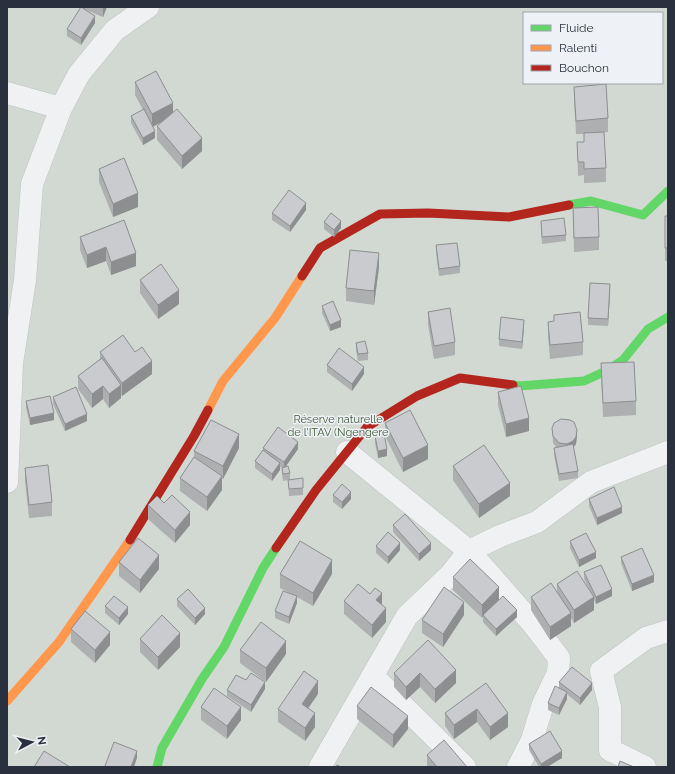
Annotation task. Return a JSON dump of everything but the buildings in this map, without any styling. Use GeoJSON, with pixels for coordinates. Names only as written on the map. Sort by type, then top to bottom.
{"type":"FeatureCollection","features":[{"type":"Feature","properties":{"kind":"street"},"geometry":{"type":"LineString","coordinates":[[7,482],[10,362],[25,280],[32,184],[61,108],[78,74],[115,30],[148,7]]}},
{"type":"Feature","properties":{"kind":"street"},"geometry":{"type":"LineString","coordinates":[[7,93],[61,108]]}},
{"type":"Feature","properties":{"kind":"street"},"geometry":{"type":"LineString","coordinates":[[7,701],[59,642],[119,557],[194,436],[223,381],[275,318],[320,248],[380,214],[428,213],[509,217],[591,201],[643,215],[668,191]]}},
{"type":"Feature","properties":{"kind":"street"},"geometry":{"type":"LineString","coordinates":[[157,767],[162,748],[202,678],[224,647],[263,568],[316,490],[367,428],[417,396],[460,378],[519,386],[584,381],[608,370],[623,360],[648,328],[668,317]]}},
{"type":"Feature","properties":{"kind":"street"},"geometry":{"type":"LineString","coordinates":[[347,452],[469,551],[533,624],[559,658],[558,673],[544,704],[532,740],[518,767]]}},
{"type":"Feature","properties":{"kind":"street"},"geometry":{"type":"LineString","coordinates":[[320,767],[407,616],[450,576],[469,551],[500,536],[537,522],[591,482],[668,452]]}},
{"type":"Feature","properties":{"kind":"street"},"geometry":{"type":"LineString","coordinates":[[645,767],[610,750],[610,707],[601,671],[646,638],[668,631]]}},
{"type":"Feature","properties":{"kind":"street"},"geometry":{"type":"LineString","coordinates":[[373,676],[465,767]]}},
{"type":"Feature","properties":{"kind":"green space","name":"Réserve naturelle de l'ITAV (Ngengere"},"geometry":{"type":"Polygon","coordinates":[[[7,7],[668,7],[668,767],[7,767],[7,7]]]}},
{"type":"Feature","properties":{"kind":"traffic: fast"},"geometry":{"type":"LineString","coordinates":[[569,205],[591,201],[643,215],[668,191]]}},
{"type":"Feature","properties":{"kind":"traffic: fast"},"geometry":{"type":"LineString","coordinates":[[513,385],[519,386],[584,381],[608,370],[623,360],[648,329],[668,317]]}},
{"type":"Feature","properties":{"kind":"traffic: fast"},"geometry":{"type":"LineString","coordinates":[[157,767],[162,748],[202,679],[224,647],[263,568],[276,548]]}},
{"type":"Feature","properties":{"kind":"traffic: slow"},"geometry":{"type":"LineString","coordinates":[[208,410],[223,381],[275,318],[302,276]]}},
{"type":"Feature","properties":{"kind":"traffic: slow"},"geometry":{"type":"LineString","coordinates":[[7,701],[59,642],[130,540]]}},
{"type":"Feature","properties":{"kind":"traffic: jam"},"geometry":{"type":"LineString","coordinates":[[302,276],[320,248],[380,214],[428,213],[509,217],[569,205]]}},
{"type":"Feature","properties":{"kind":"traffic: jam"},"geometry":{"type":"LineString","coordinates":[[276,548],[316,490],[367,427],[417,396],[460,378],[513,385]]}},
{"type":"Feature","properties":{"kind":"traffic: jam"},"geometry":{"type":"LineString","coordinates":[[130,540],[194,436],[208,410]]}}]}
